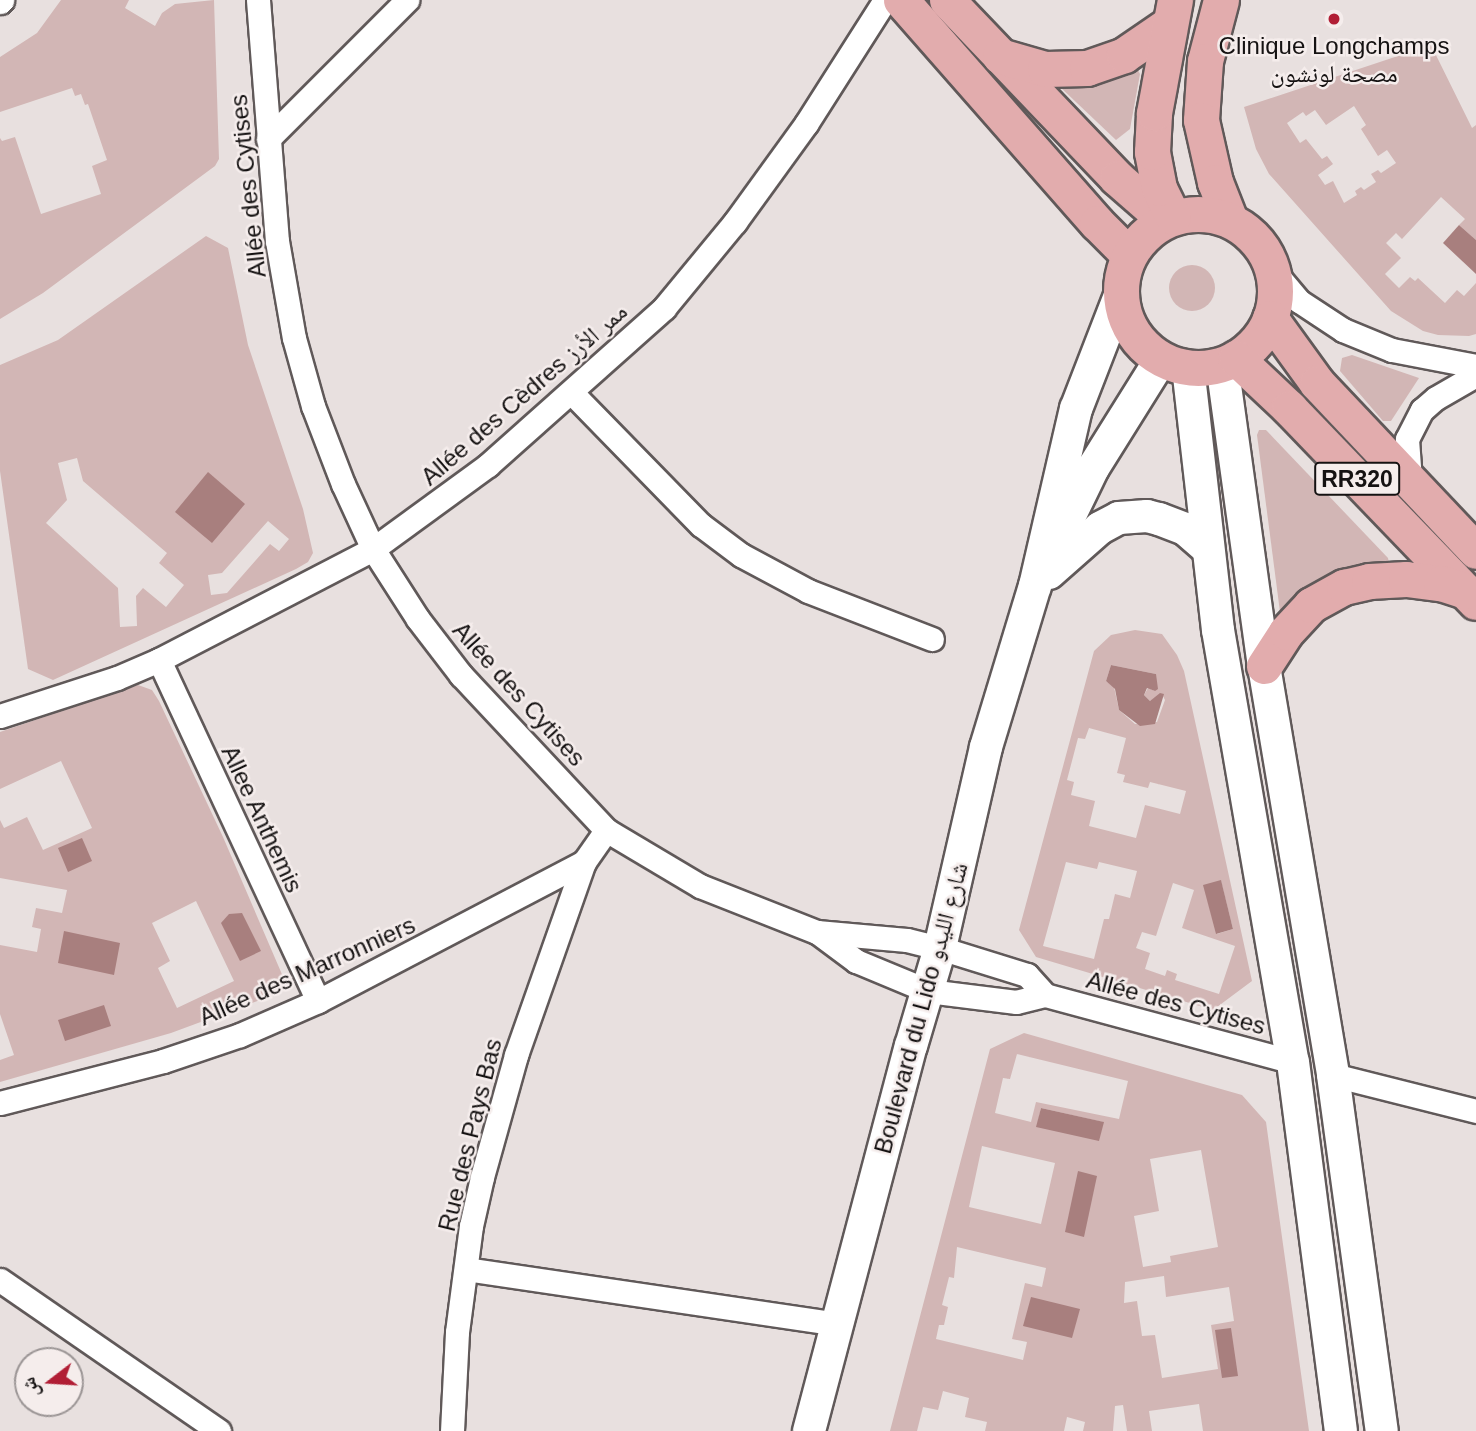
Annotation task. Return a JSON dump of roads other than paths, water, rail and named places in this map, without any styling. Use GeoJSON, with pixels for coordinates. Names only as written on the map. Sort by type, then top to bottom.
{"type":"FeatureCollection","features":[{"type":"Feature","properties":{"kind":"main road"},"geometry":{"type":"LineString","coordinates":[[901,0],[1097,223],[1129,255]]}},
{"type":"Feature","properties":{"kind":"main road"},"geometry":{"type":"LineString","coordinates":[[947,0],[1117,178],[1169,219]]}},
{"type":"Feature","properties":{"kind":"main road"},"geometry":{"type":"LineString","coordinates":[[1221,0],[1205,61],[1201,120],[1215,182],[1230,220]]}},
{"type":"Feature","properties":{"kind":"main road"},"geometry":{"type":"LineString","coordinates":[[1169,219],[1158,188],[1152,152],[1154,113],[1172,13]]}},
{"type":"Feature","properties":{"kind":"main road"},"geometry":{"type":"LineString","coordinates":[[998,55],[1045,69],[1087,68],[1124,55],[1172,13]]}},
{"type":"Feature","properties":{"kind":"main road"},"geometry":{"type":"LineString","coordinates":[[1195,213],[1230,220],[1248,232],[1263,249],[1272,269],[1275,293],[1270,318],[1257,341],[1229,361],[1175,363],[1144,347],[1131,330],[1121,293],[1129,255],[1144,234],[1169,219],[1195,213]]}},
{"type":"Feature","properties":{"kind":"main road","name":"Boulevard du Lido شارع الليدو"},"geometry":{"type":"LineString","coordinates":[[808,1431],[940,948],[986,747],[1035,586],[1076,409],[1121,293]]}},
{"type":"Feature","properties":{"kind":"main road","name":"RR320"},"geometry":{"type":"LineString","coordinates":[[1270,318],[1317,383],[1476,551]]}},
{"type":"Feature","properties":{"kind":"main road"},"geometry":{"type":"LineString","coordinates":[[1229,361],[1264,666],[1333,1075],[1382,1431]]}},
{"type":"Feature","properties":{"kind":"main road","name":"RR320"},"geometry":{"type":"LineString","coordinates":[[1229,361],[1289,408],[1471,597]]}},
{"type":"Feature","properties":{"kind":"main road"},"geometry":{"type":"LineString","coordinates":[[1175,363],[1207,548],[1231,718],[1293,1062],[1341,1431]]}},
{"type":"Feature","properties":{"kind":"main road","name":"Boulevard du Lido شارع الليدو"},"geometry":{"type":"LineString","coordinates":[[1035,586],[1093,468],[1175,363]]}},
{"type":"Feature","properties":{"kind":"main road"},"geometry":{"type":"LineString","coordinates":[[1035,586],[1083,542],[1119,518],[1147,516],[1159,519],[1185,529],[1207,548]]}},
{"type":"Feature","properties":{"kind":"main road"},"geometry":{"type":"LineString","coordinates":[[1264,666],[1286,632],[1311,606],[1344,587],[1369,581],[1406,579],[1441,583],[1471,597]]}},
{"type":"Feature","properties":{"kind":"street","name":"Allée des Cytises"},"geometry":{"type":"LineString","coordinates":[[258,0],[277,241],[294,338],[317,417],[343,484],[373,549],[418,618],[461,675],[607,830],[700,886],[817,932],[856,961],[928,991],[1016,1002],[1045,995],[1293,1062]]}},
{"type":"Feature","properties":{"kind":"street"},"geometry":{"type":"LineString","coordinates":[[268,139],[407,0]]}},
{"type":"Feature","properties":{"kind":"street","name":"Allée des Cèdres ممر الأرز"},"geometry":{"type":"LineString","coordinates":[[0,716],[117,678],[159,660],[373,549],[488,465],[664,309],[734,222],[806,124],[885,0]]}},
{"type":"Feature","properties":{"kind":"street"},"geometry":{"type":"LineString","coordinates":[[1272,269],[1299,301],[1343,330],[1392,350],[1476,366]]}},
{"type":"Feature","properties":{"kind":"street"},"geometry":{"type":"LineString","coordinates":[[1410,480],[1407,439],[1422,410],[1436,398],[1476,375]]}},
{"type":"Feature","properties":{"kind":"street"},"geometry":{"type":"LineString","coordinates":[[570,391],[701,525],[741,555],[808,591],[932,639]]}},
{"type":"Feature","properties":{"kind":"street","name":"Allee Anthemis"},"geometry":{"type":"LineString","coordinates":[[159,660],[317,1001]]}},
{"type":"Feature","properties":{"kind":"street","name":"Allée des Marronniers"},"geometry":{"type":"LineString","coordinates":[[0,1103],[163,1061],[240,1035],[317,1001],[584,862],[607,830]]}},
{"type":"Feature","properties":{"kind":"street","name":"Rue des Pays Bas"},"geometry":{"type":"LineString","coordinates":[[452,1431],[457,1332],[471,1226],[482,1177],[513,1067],[584,862]]}},
{"type":"Feature","properties":{"kind":"street","name":"Allée des Cytises"},"geometry":{"type":"LineString","coordinates":[[817,932],[907,940],[940,948],[1027,975],[1045,995]]}},
{"type":"Feature","properties":{"kind":"street"},"geometry":{"type":"LineString","coordinates":[[1333,1075],[1476,1111]]}},
{"type":"Feature","properties":{"kind":"street"},"geometry":{"type":"LineString","coordinates":[[466,1269],[838,1324]]}},
{"type":"Feature","properties":{"kind":"street"},"geometry":{"type":"LineString","coordinates":[[0,1280],[219,1431]]}},
{"type":"Feature","properties":{"kind":"place","name":"Clinique Longchamps مصحة لونشون"},"geometry":{"type":"Point","coordinates":[1334,19]}}]}
